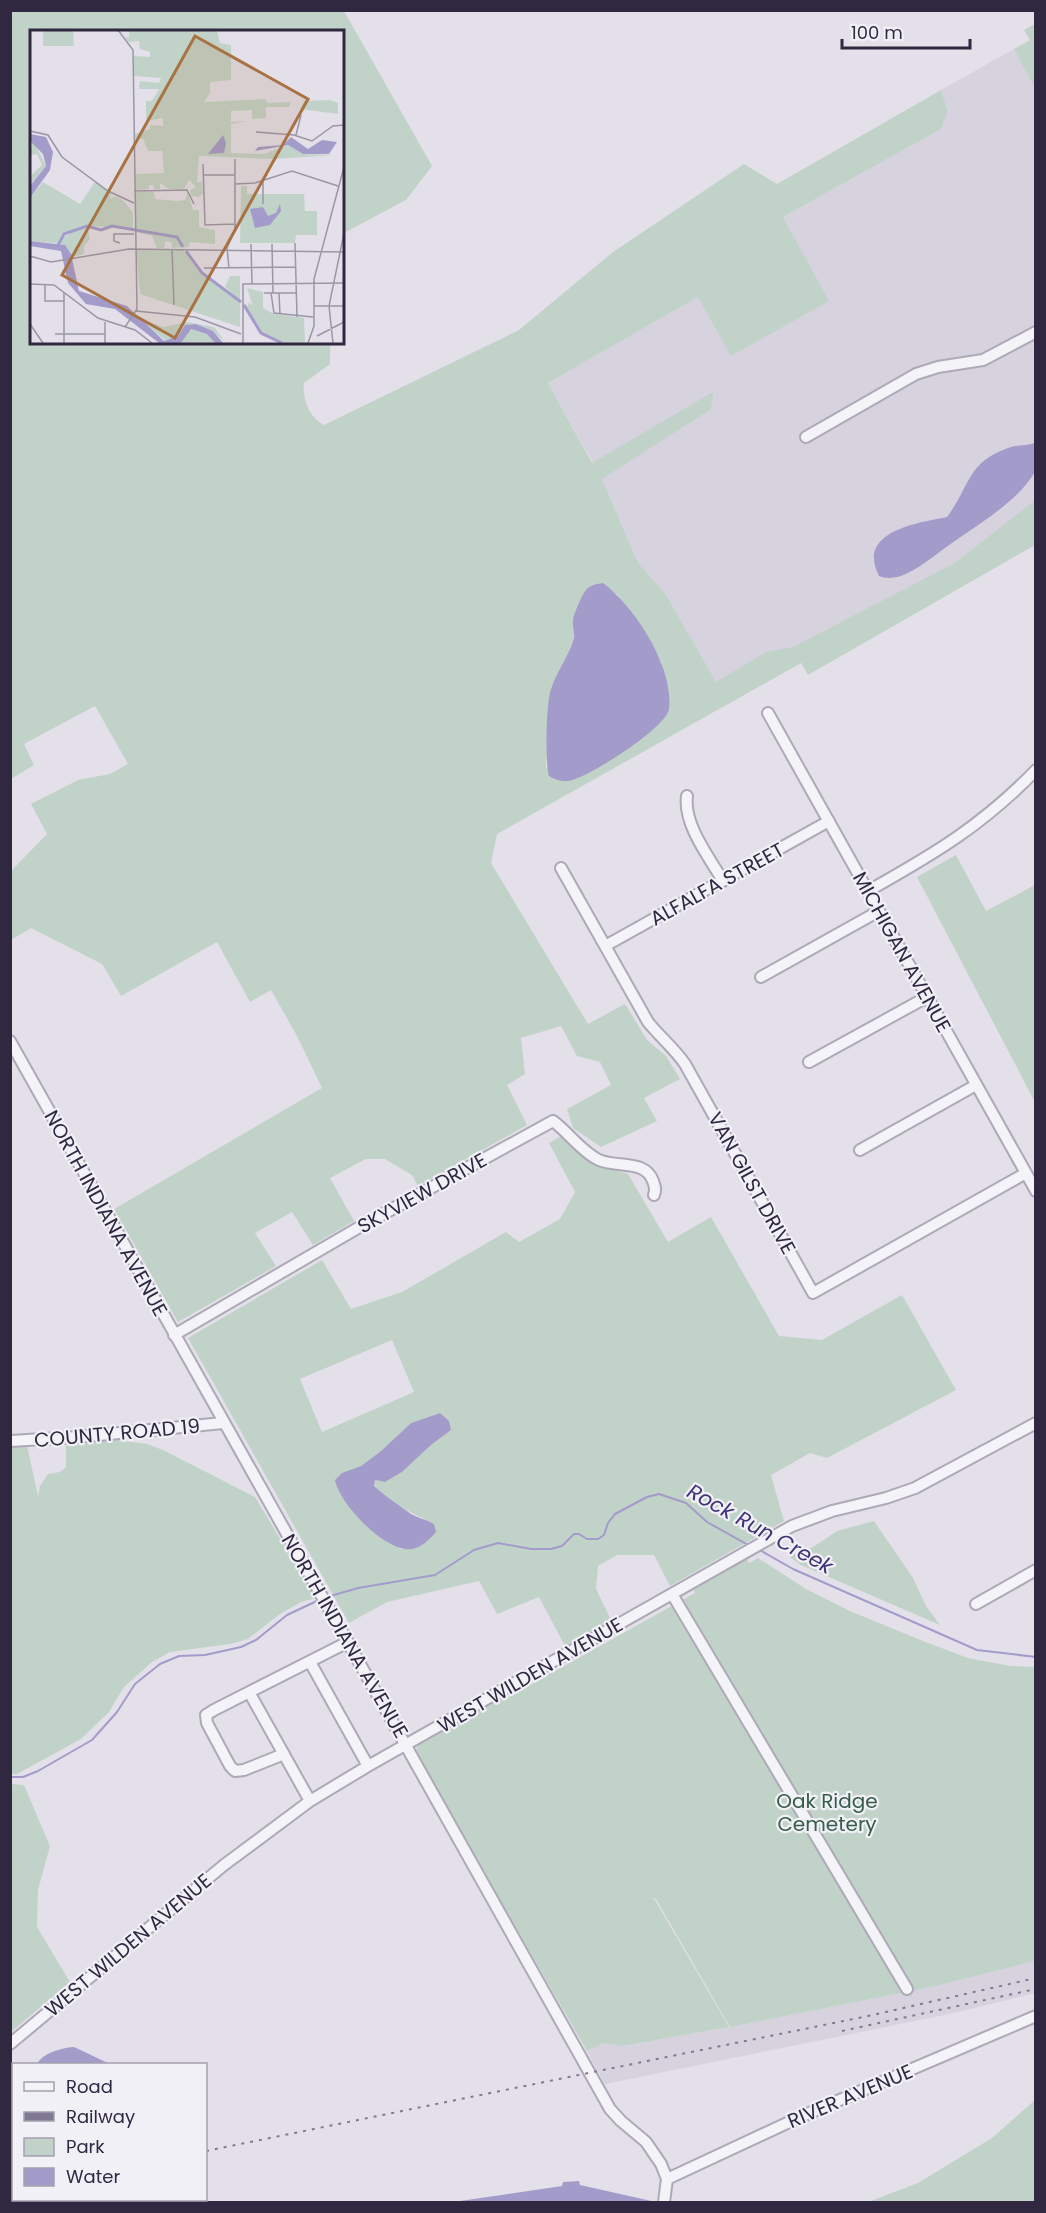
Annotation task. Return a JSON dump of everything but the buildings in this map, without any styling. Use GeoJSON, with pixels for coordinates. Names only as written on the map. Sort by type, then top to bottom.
{"type":"FeatureCollection","features":[{"type":"Feature","properties":{"kind":"street"},"geometry":{"type":"LineString","coordinates":[[806,437],[916,374],[938,367],[983,360],[1035,332]]}},
{"type":"Feature","properties":{"kind":"street","name":"MICHIGAN AVENUE"},"geometry":{"type":"LineString","coordinates":[[768,713],[1035,1191]]}},
{"type":"Feature","properties":{"kind":"street"},"geometry":{"type":"LineString","coordinates":[[868,891],[959,837],[988,815],[1035,770]]}},
{"type":"Feature","properties":{"kind":"street"},"geometry":{"type":"LineString","coordinates":[[687,796],[685,808],[689,821],[723,881]]}},
{"type":"Feature","properties":{"kind":"street","name":"ALFALFA STREET"},"geometry":{"type":"LineString","coordinates":[[605,946],[829,821]]}},
{"type":"Feature","properties":{"kind":"street","name":"VAN GILST DRIVE"},"geometry":{"type":"LineString","coordinates":[[561,868],[648,1022],[658,1035],[677,1052],[685,1064],[813,1293],[1026,1173]]}},
{"type":"Feature","properties":{"kind":"street"},"geometry":{"type":"LineString","coordinates":[[761,977],[879,911]]}},
{"type":"Feature","properties":{"kind":"street"},"geometry":{"type":"LineString","coordinates":[[809,1062],[927,997]]}},
{"type":"Feature","properties":{"kind":"street","name":"NORTH INDIANA AVENUE"},"geometry":{"type":"LineString","coordinates":[[10,1041],[610,2109],[654,2151],[667,2179]]}},
{"type":"Feature","properties":{"kind":"street"},"geometry":{"type":"LineString","coordinates":[[860,1150],[976,1085]]}},
{"type":"Feature","properties":{"kind":"street","name":"SKYVIEW DRIVE"},"geometry":{"type":"LineString","coordinates":[[174,1335],[363,1225],[553,1121],[599,1160],[612,1164],[636,1166],[646,1172],[652,1178],[656,1190],[654,1195]]}},
{"type":"Feature","properties":{"kind":"street","name":"COUNTY ROAD 19"},"geometry":{"type":"LineString","coordinates":[[10,1441],[223,1423]]}},
{"type":"Feature","properties":{"kind":"street","name":"WEST WILDEN AVENUE"},"geometry":{"type":"LineString","coordinates":[[11,2043],[224,1864],[310,1802],[368,1766],[767,1540],[823,1514],[915,1488],[1035,1423]]}},
{"type":"Feature","properties":{"kind":"street"},"geometry":{"type":"LineString","coordinates":[[976,1604],[1035,1570]]}},
{"type":"Feature","properties":{"kind":"street"},"geometry":{"type":"LineString","coordinates":[[672,1594],[907,1989]]}},
{"type":"Feature","properties":{"kind":"street"},"geometry":{"type":"LineString","coordinates":[[284,1754],[235,1771],[207,1723],[206,1715],[348,1642]]}},
{"type":"Feature","properties":{"kind":"street"},"geometry":{"type":"LineString","coordinates":[[310,1662],[368,1766]]}},
{"type":"Feature","properties":{"kind":"street"},"geometry":{"type":"LineString","coordinates":[[249,1692],[310,1802]]}},
{"type":"Feature","properties":{"kind":"street","name":"RIVER AVENUE"},"geometry":{"type":"LineString","coordinates":[[667,2179],[789,2122],[1035,2016]]}},
{"type":"Feature","properties":{"kind":"street"},"geometry":{"type":"LineString","coordinates":[[664,2201],[667,2179]]}},
{"type":"Feature","properties":{"kind":"shaded area"},"geometry":{"type":"Polygon","coordinates":[[[1014,49],[1036,88],[1035,530],[728,704],[665,593],[638,563],[602,479],[548,383],[698,297],[828,301],[783,217],[941,129],[948,111],[941,90],[1014,49]]]}},
{"type":"Feature","properties":{"kind":"shaded area"},"geometry":{"type":"Polygon","coordinates":[[[1035,1961],[1035,1993],[954,2013],[605,2084],[587,2051],[604,2043],[623,2046],[932,1987],[1035,1961]]]}},
{"type":"Feature","properties":{"kind":"green space"},"geometry":{"type":"Polygon","coordinates":[[[11,11],[344,11],[432,166],[406,200],[344,233],[344,30],[30,30],[30,344],[330,344],[330,364],[304,383],[304,395],[308,407],[314,417],[324,425],[519,330],[613,252],[744,164],[777,184],[941,90],[948,111],[941,129],[783,217],[829,301],[731,356],[698,297],[548,383],[592,463],[713,392],[711,409],[602,479],[638,563],[665,593],[716,682],[766,652],[793,647],[955,563],[1035,500],[1035,545],[808,675],[801,663],[497,834],[491,863],[588,1024],[625,1004],[647,1040],[666,1056],[680,1079],[644,1098],[657,1121],[601,1147],[573,1128],[567,1109],[611,1085],[600,1062],[577,1056],[561,1026],[521,1038],[525,1074],[507,1085],[527,1125],[418,1186],[412,1175],[385,1159],[366,1159],[330,1178],[354,1221],[313,1245],[292,1212],[255,1233],[276,1266],[178,1322],[114,1209],[322,1088],[297,1036],[271,990],[250,1002],[217,942],[121,996],[102,964],[31,928],[11,940],[10,872],[47,834],[31,804],[78,780],[110,774],[128,764],[95,706],[24,744],[34,765],[11,779],[11,11]],[[586,590],[573,620],[575,635],[565,662],[551,689],[546,768],[662,663],[642,628],[617,594],[586,590]]]}},
{"type":"Feature","properties":{"kind":"green space"},"geometry":{"type":"Polygon","coordinates":[[[1035,24],[1035,88],[1014,49],[1030,40],[1024,30],[1035,24]]]}},
{"type":"Feature","properties":{"kind":"green space"},"geometry":{"type":"Polygon","coordinates":[[[956,855],[986,911],[1035,885],[1035,1102],[917,877],[956,855]]]}},
{"type":"Feature","properties":{"kind":"green space"},"geometry":{"type":"Polygon","coordinates":[[[563,1135],[592,1163],[628,1174],[668,1242],[711,1217],[779,1336],[822,1340],[902,1295],[956,1390],[827,1458],[810,1453],[771,1475],[784,1521],[670,1586],[654,1555],[617,1555],[598,1566],[596,1589],[611,1620],[565,1646],[539,1597],[497,1614],[479,1581],[387,1602],[349,1623],[188,1338],[322,1260],[351,1309],[402,1292],[506,1232],[519,1242],[560,1219],[575,1192],[549,1143],[563,1135]],[[392,1340],[300,1379],[322,1432],[414,1392],[392,1340]],[[440,1413],[411,1423],[361,1466],[342,1474],[400,1549],[415,1549],[428,1541],[425,1519],[385,1495],[374,1486],[375,1480],[385,1482],[402,1472],[451,1430],[440,1413]]]}},
{"type":"Feature","properties":{"kind":"green space"},"geometry":{"type":"Polygon","coordinates":[[[116,1440],[147,1444],[163,1450],[255,1497],[316,1598],[301,1602],[280,1614],[248,1639],[230,1644],[170,1652],[152,1662],[124,1687],[109,1712],[81,1739],[17,1774],[11,1774],[10,1441],[26,1441],[38,1496],[40,1486],[48,1474],[60,1472],[66,1467],[66,1446],[116,1440]]]}},
{"type":"Feature","properties":{"kind":"green space"},"geometry":{"type":"Polygon","coordinates":[[[874,1521],[913,1578],[926,1606],[940,1625],[801,1565],[790,1557],[799,1551],[813,1547],[837,1531],[874,1521]]]}},
{"type":"Feature","properties":{"kind":"green space","name":"Oak Ridge Cemetery"},"geometry":{"type":"Polygon","coordinates":[[[758,1558],[806,1589],[850,1611],[923,1641],[968,1658],[1010,1666],[1035,1667],[1035,1961],[932,1987],[730,2027],[656,1899],[650,1898],[655,1900],[729,2027],[623,2046],[604,2043],[587,2051],[415,1752],[418,1745],[503,1696],[505,1699],[695,1593],[693,1588],[743,1560],[747,1559],[749,1563],[758,1558]]]}},
{"type":"Feature","properties":{"kind":"green space"},"geometry":{"type":"Polygon","coordinates":[[[11,1784],[24,1785],[50,1846],[38,1890],[37,1927],[70,1982],[11,2032],[11,1784]]]}},
{"type":"Feature","properties":{"kind":"green space"},"geometry":{"type":"Polygon","coordinates":[[[1035,2100],[1035,2202],[868,2202],[918,2183],[992,2138],[1035,2100]]]}},
{"type":"Feature","properties":{"kind":"water"},"geometry":{"type":"Polygon","coordinates":[[[1035,443],[1035,472],[1008,503],[914,569],[896,577],[879,576],[874,561],[876,549],[883,539],[907,526],[947,517],[970,477],[984,461],[1008,448],[1035,443]]]}},
{"type":"Feature","properties":{"kind":"water"},"geometry":{"type":"Polygon","coordinates":[[[603,583],[628,607],[650,639],[665,675],[669,693],[669,709],[656,727],[628,749],[575,779],[558,780],[549,776],[548,769],[549,696],[574,638],[573,620],[581,599],[590,587],[603,583]]]}},
{"type":"Feature","properties":{"kind":"water"},"geometry":{"type":"Polygon","coordinates":[[[440,1413],[449,1421],[451,1430],[402,1472],[385,1482],[375,1480],[374,1486],[387,1497],[411,1514],[434,1524],[436,1532],[426,1542],[413,1549],[402,1548],[391,1544],[366,1526],[346,1502],[335,1480],[342,1473],[361,1466],[381,1451],[411,1423],[440,1413]]]}},
{"type":"Feature","properties":{"kind":"water"},"geometry":{"type":"Polygon","coordinates":[[[74,2047],[108,2063],[38,2063],[43,2057],[74,2047]]]}},
{"type":"Feature","properties":{"kind":"water"},"geometry":{"type":"Polygon","coordinates":[[[579,2181],[580,2185],[656,2202],[453,2202],[562,2186],[563,2182],[579,2181]]]}},
{"type":"Feature","properties":{"kind":"waterway","name":"Rock Run Creek"},"geometry":{"type":"LineString","coordinates":[[327,1597],[358,1588],[435,1575],[474,1550],[498,1543],[531,1549],[551,1549],[562,1546],[574,1534],[587,1539],[598,1539],[604,1535],[608,1523],[615,1514],[647,1497],[659,1494],[686,1503],[707,1522],[750,1546]]}},
{"type":"Feature","properties":{"kind":"waterway","name":"Rock Run Creek"},"geometry":{"type":"LineString","coordinates":[[758,1549],[793,1569],[977,1650],[1036,1657]]}},
{"type":"Feature","properties":{"kind":"waterway","name":"Rock Run Creek"},"geometry":{"type":"LineString","coordinates":[[10,1777],[23,1777],[38,1771],[92,1740],[117,1712],[135,1684],[160,1664],[179,1656],[205,1655],[241,1647],[256,1640],[287,1615],[319,1600]]}},
{"type":"Feature","properties":{"kind":"railway"},"geometry":{"type":"LineString","coordinates":[[207,2151],[868,2016],[1036,1978]]}},
{"type":"Feature","properties":{"kind":"railway"},"geometry":{"type":"LineString","coordinates":[[842,2031],[1036,1989]]}}]}
